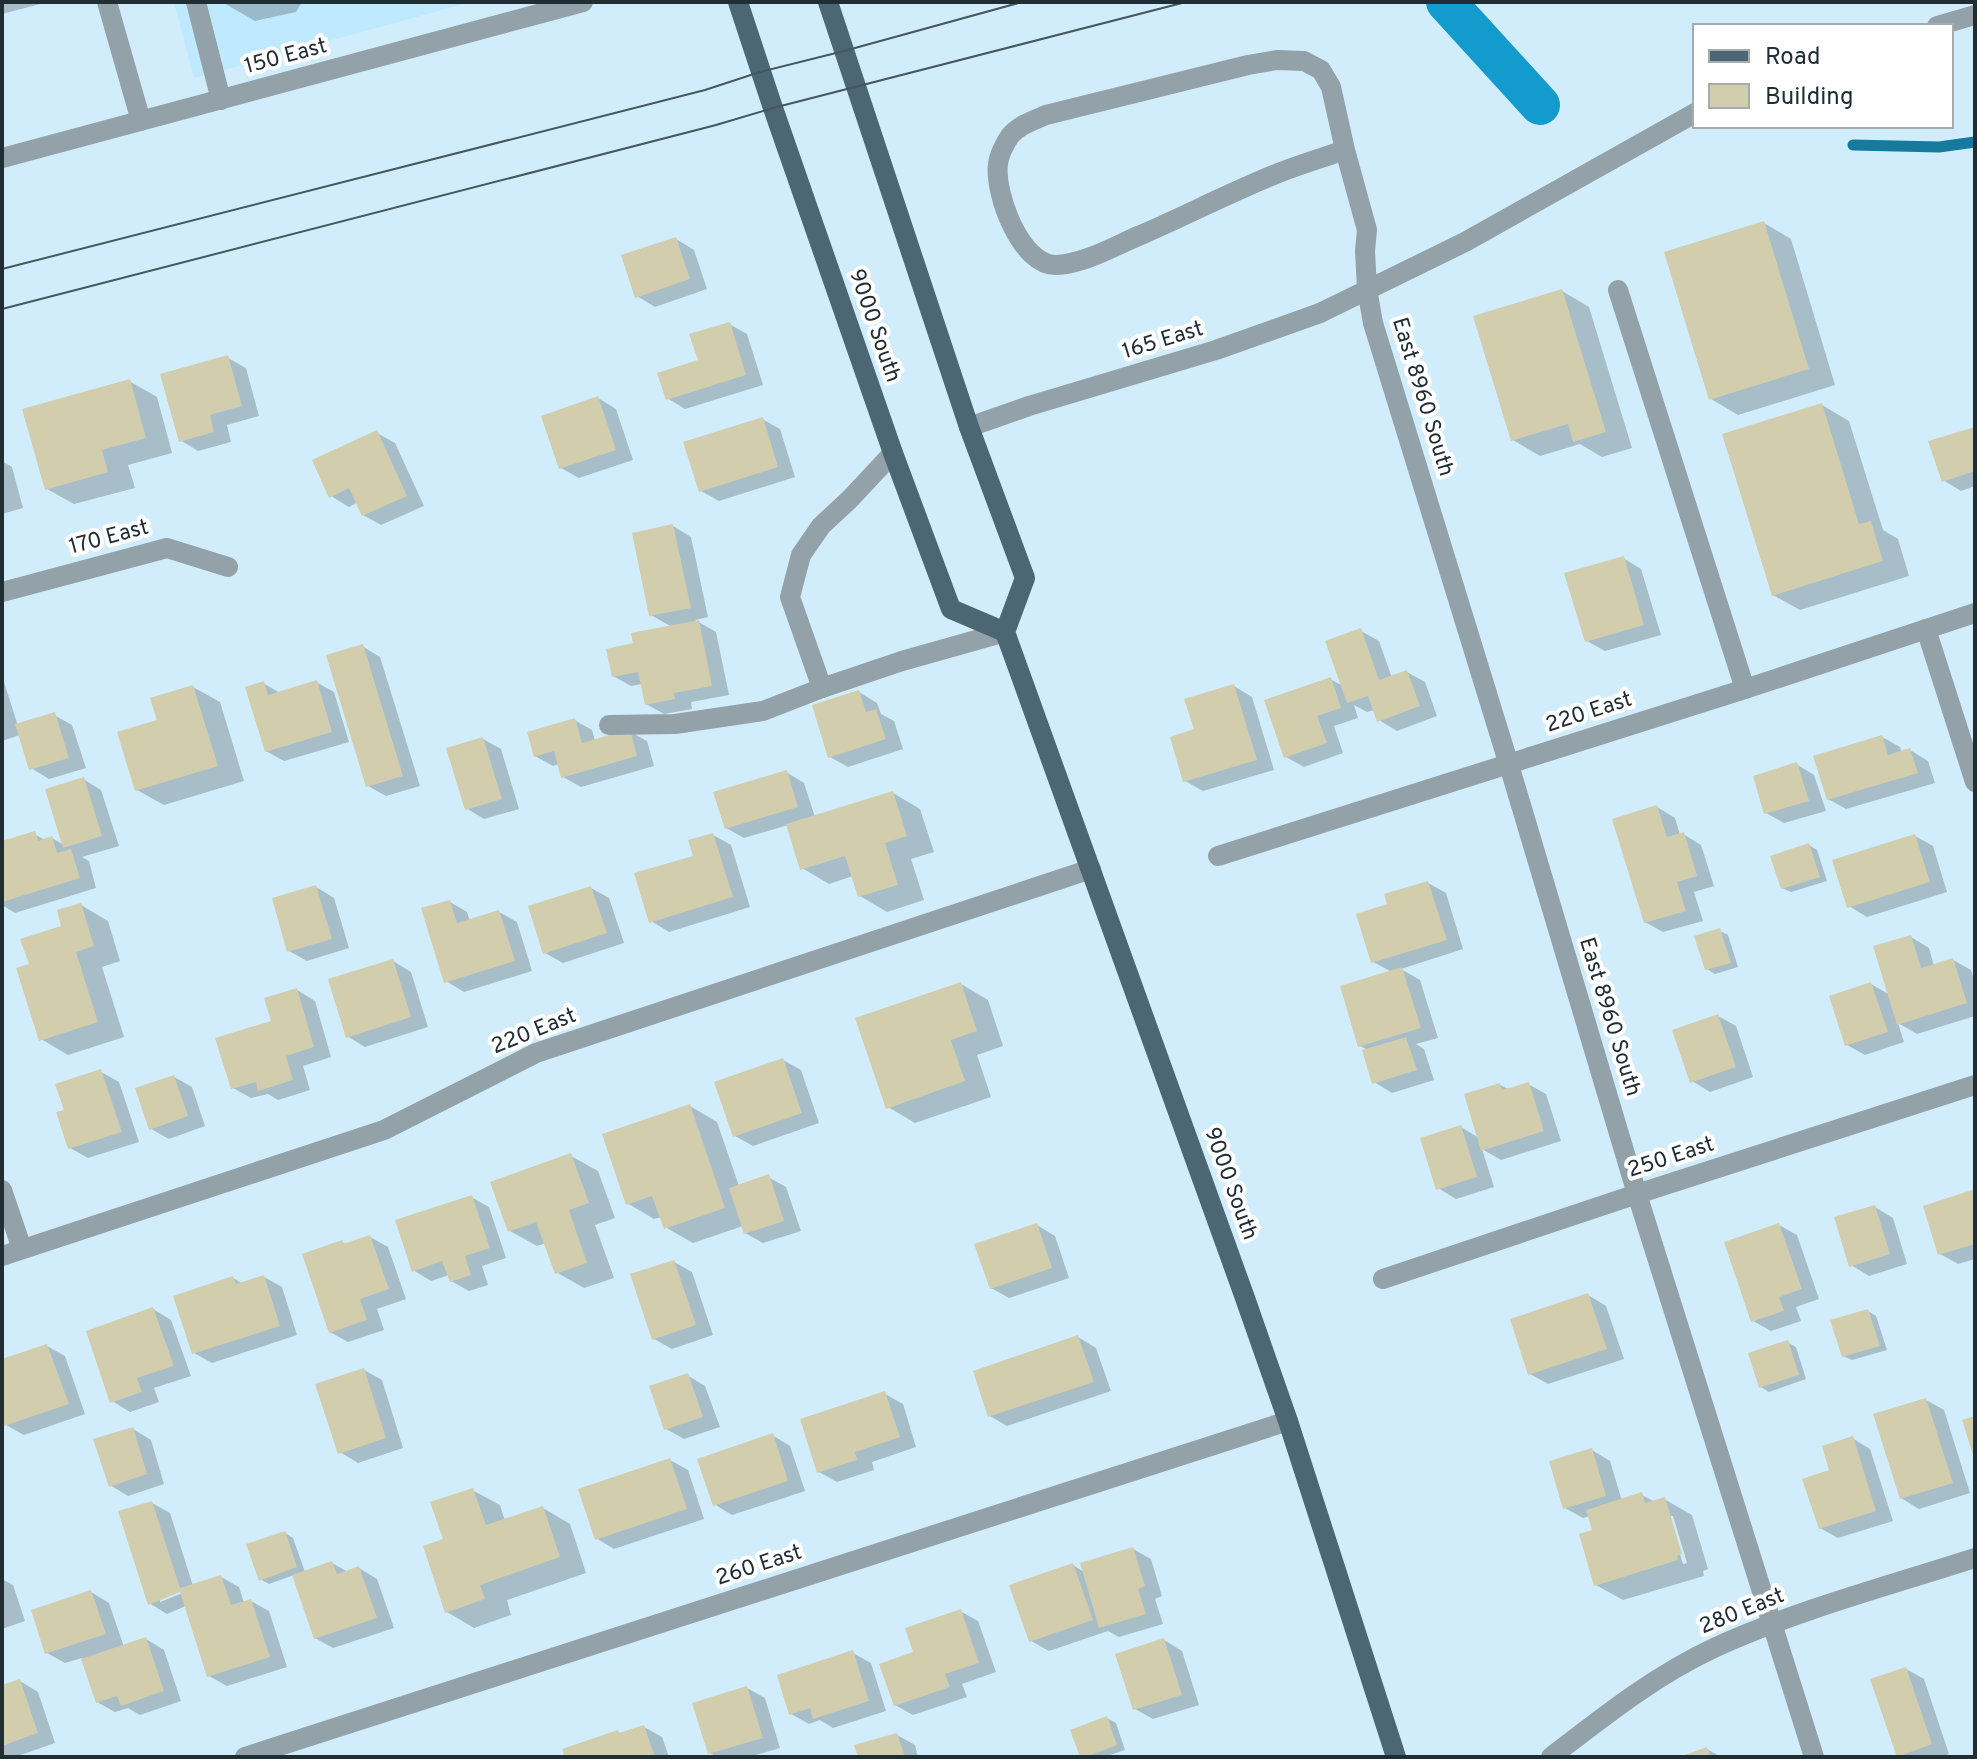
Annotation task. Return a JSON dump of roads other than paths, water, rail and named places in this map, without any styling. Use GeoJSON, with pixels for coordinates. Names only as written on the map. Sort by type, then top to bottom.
{"type":"FeatureCollection","features":[{"type":"Feature","properties":{"kind":"main road","name":"9000 South"},"geometry":{"type":"LineString","coordinates":[[738,2],[893,453],[951,609],[1005,632],[1288,1421],[1396,1757]]}},
{"type":"Feature","properties":{"kind":"main road"},"geometry":{"type":"LineString","coordinates":[[828,2],[969,427],[1025,578],[1005,632]]}},
{"type":"Feature","properties":{"kind":"street"},"geometry":{"type":"LineString","coordinates":[[107,2],[141,121]]}},
{"type":"Feature","properties":{"kind":"street"},"geometry":{"type":"LineString","coordinates":[[196,2],[221,100]]}},
{"type":"Feature","properties":{"kind":"street","name":"150 East"},"geometry":{"type":"LineString","coordinates":[[2,158],[583,2]]}},
{"type":"Feature","properties":{"kind":"street"},"geometry":{"type":"LineString","coordinates":[[1944,24],[1975,15]]}},
{"type":"Feature","properties":{"kind":"street","name":"East 8960 South"},"geometry":{"type":"LineString","coordinates":[[1345,150],[1276,174],[1074,263],[1053,265],[1038,259],[1023,246],[1011,224],[999,183],[998,163],[1003,147],[1012,134],[1028,122],[1046,115],[1277,60],[1304,61],[1321,70],[1331,87],[1367,230],[1367,289],[1373,323],[1637,1194],[1814,1757]]}},
{"type":"Feature","properties":{"kind":"street","name":"165 East"},"geometry":{"type":"LineString","coordinates":[[969,427],[1216,350],[1320,313],[1465,242],[1693,114]]}},
{"type":"Feature","properties":{"kind":"street"},"geometry":{"type":"LineString","coordinates":[[1618,290],[1745,689]]}},
{"type":"Feature","properties":{"kind":"street"},"geometry":{"type":"LineString","coordinates":[[822,688],[790,597],[801,555],[821,526],[893,453]]}},
{"type":"Feature","properties":{"kind":"street","name":"170 East"},"geometry":{"type":"LineString","coordinates":[[2,592],[167,548],[228,567]]}},
{"type":"Feature","properties":{"kind":"street","name":"220 East"},"geometry":{"type":"LineString","coordinates":[[1218,856],[1975,613]]}},
{"type":"Feature","properties":{"kind":"street"},"geometry":{"type":"LineString","coordinates":[[1926,629],[1975,782]]}},
{"type":"Feature","properties":{"kind":"street"},"geometry":{"type":"LineString","coordinates":[[609,725],[675,724],[763,711],[902,661],[1005,632]]}},
{"type":"Feature","properties":{"kind":"street","name":"220 East"},"geometry":{"type":"LineString","coordinates":[[2,1256],[384,1130],[536,1053],[1091,869]]}},
{"type":"Feature","properties":{"kind":"street","name":"250 East"},"geometry":{"type":"LineString","coordinates":[[1383,1279],[1975,1085]]}},
{"type":"Feature","properties":{"kind":"street"},"geometry":{"type":"LineString","coordinates":[[2,1190],[22,1249]]}},
{"type":"Feature","properties":{"kind":"street","name":"260 East"},"geometry":{"type":"LineString","coordinates":[[245,1757],[1288,1421]]}},
{"type":"Feature","properties":{"kind":"street","name":"280 East"},"geometry":{"type":"LineString","coordinates":[[1551,1757],[1632,1694],[1711,1650],[1771,1623],[1975,1558]]}},
{"type":"Feature","properties":{"kind":"waterway"},"geometry":{"type":"LineString","coordinates":[[1446,2],[1540,105]]}},
{"type":"Feature","properties":{"kind":"waterway"},"geometry":{"type":"LineString","coordinates":[[1853,145],[1939,147],[1975,142]]}},
{"type":"Feature","properties":{"kind":"tram line"},"geometry":{"type":"LineString","coordinates":[[2,269],[705,90],[760,72],[1022,2]]}},
{"type":"Feature","properties":{"kind":"tram line"},"geometry":{"type":"LineString","coordinates":[[2,309],[1186,2]]}}]}
